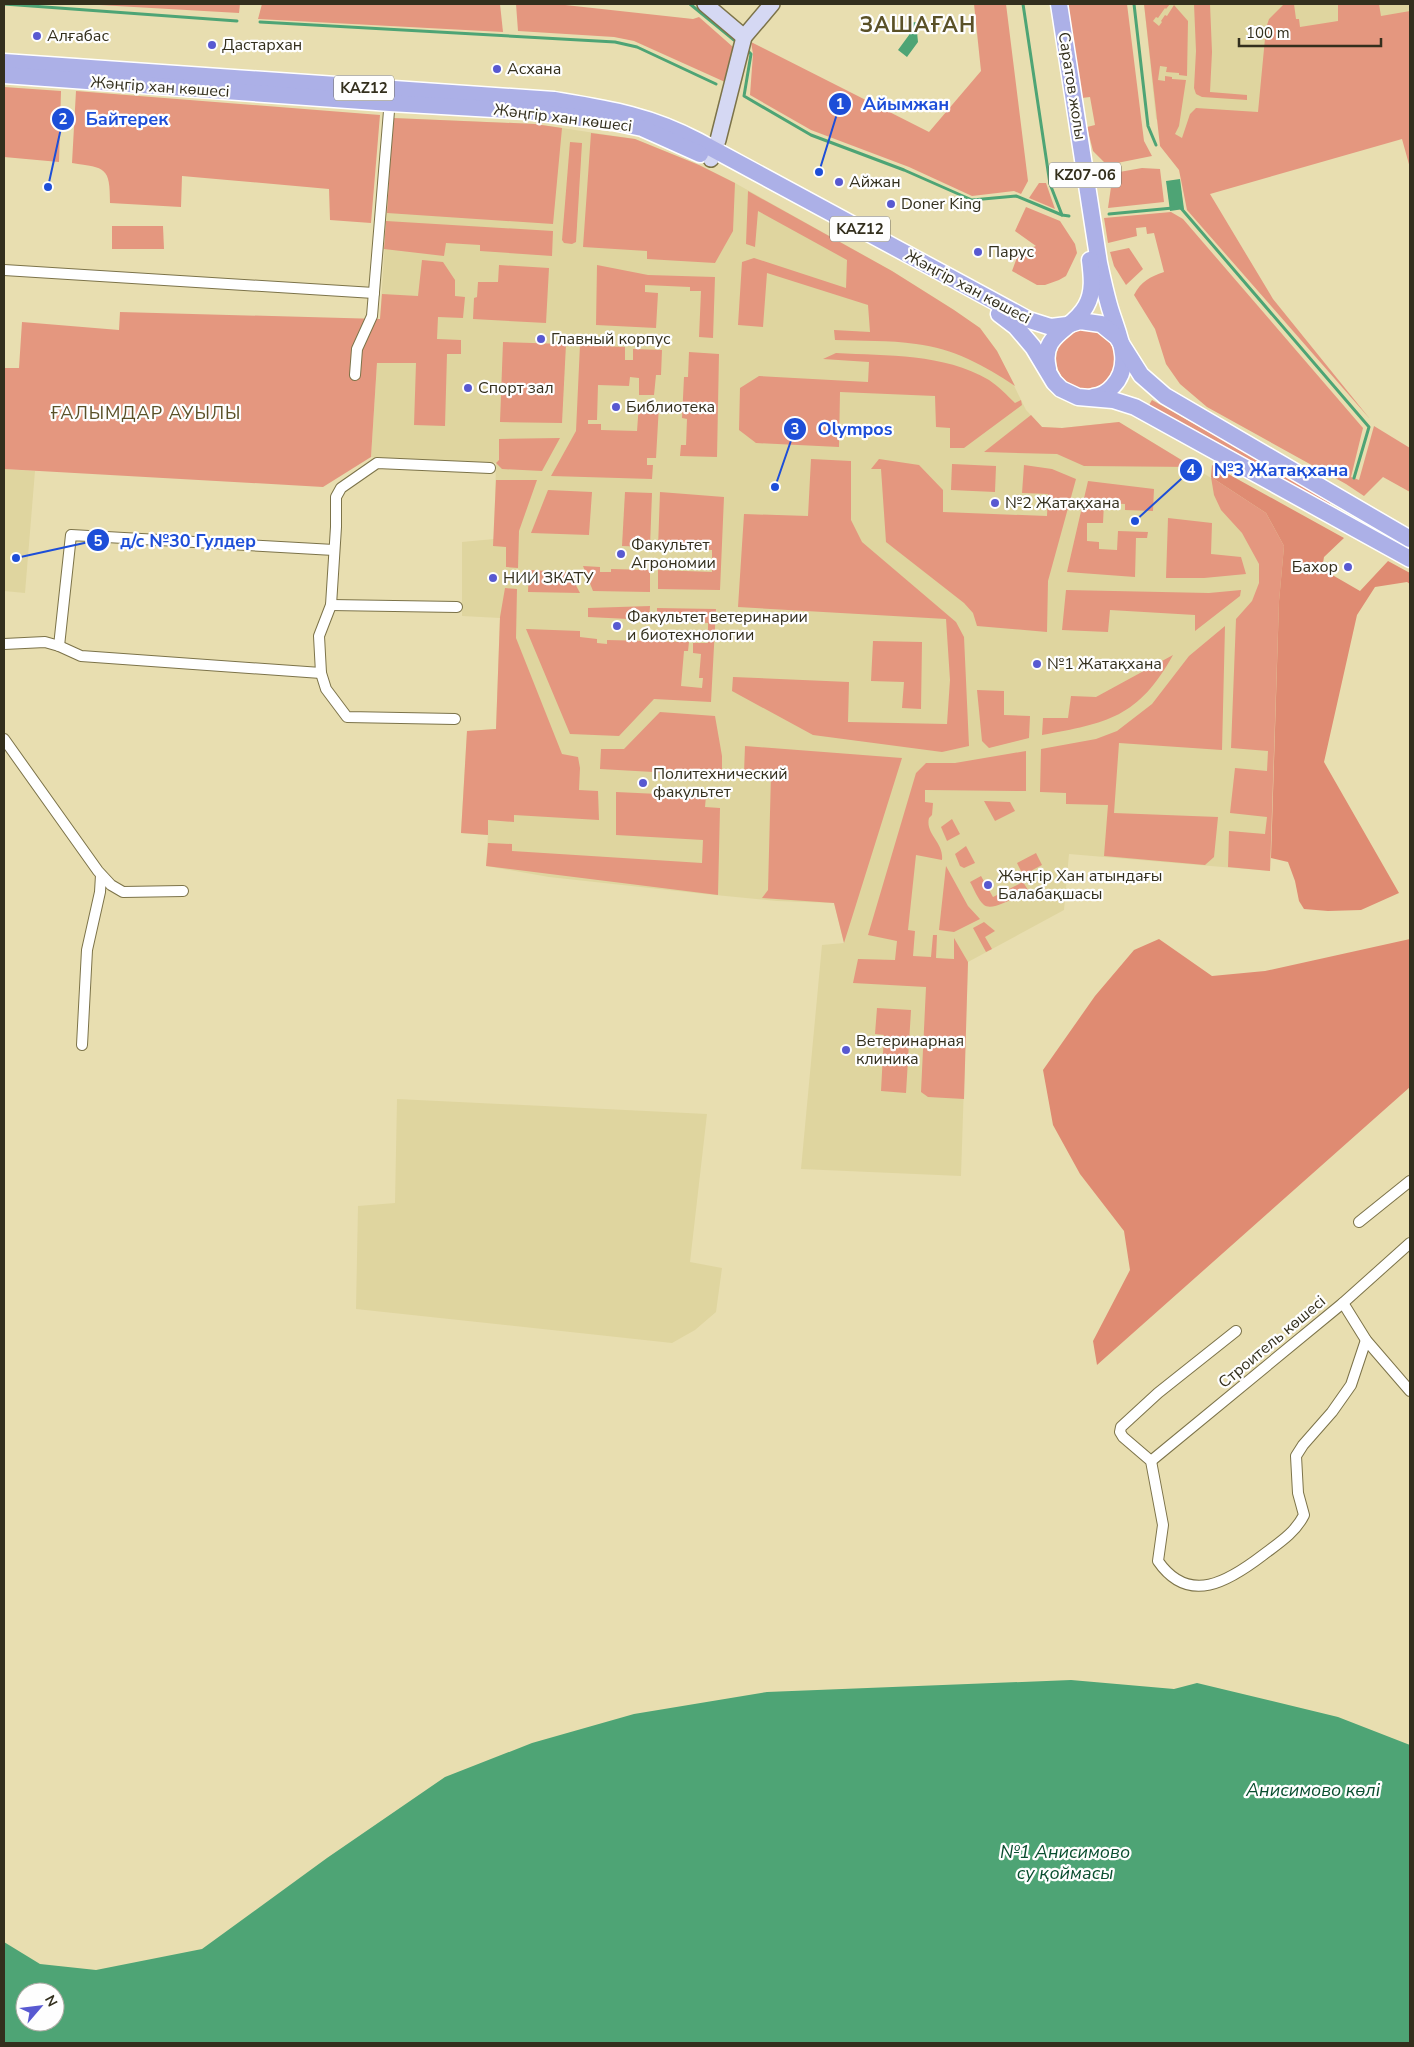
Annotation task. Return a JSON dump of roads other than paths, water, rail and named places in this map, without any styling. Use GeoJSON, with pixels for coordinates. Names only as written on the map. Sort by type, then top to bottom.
{"type":"FeatureCollection","features":[{"type":"Feature","properties":{"kind":"main road"},"geometry":{"type":"LineString","coordinates":[[705,4],[744,37]]}},
{"type":"Feature","properties":{"kind":"main road"},"geometry":{"type":"LineString","coordinates":[[713,154],[744,37],[772,4]]}},
{"type":"Feature","properties":{"kind":"main road","name":"Саратов жолы"},"geometry":{"type":"LineString","coordinates":[[1050,4],[1092,278],[1087,306],[1076,319],[1067,325]]}},
{"type":"Feature","properties":{"kind":"main road","name":"Саратов жолы"},"geometry":{"type":"LineString","coordinates":[[1059,4],[1098,256],[1108,304],[1120,343]]}},
{"type":"Feature","properties":{"kind":"main road","name":"Жәңгір хан көшесі"},"geometry":{"type":"LineString","coordinates":[[4,62],[390,97]]}},
{"type":"Feature","properties":{"kind":"main road","name":"Жәңгір хан көшесі"},"geometry":{"type":"LineString","coordinates":[[4,75],[390,97],[554,100],[649,119],[681,132],[713,154],[1001,315],[1028,340],[1061,389],[1078,398],[1113,400],[1141,410],[1410,559]]}},
{"type":"Feature","properties":{"kind":"main road","name":"Жәңгір хан көшесі"},"geometry":{"type":"LineString","coordinates":[[713,154],[1014,314],[1042,325],[1058,327],[1080,321],[1094,322],[1112,332],[1141,375],[1165,396],[1410,538]]}},
{"type":"Feature","properties":{"kind":"main road"},"geometry":{"type":"LineString","coordinates":[[1050,374],[1047,355],[1049,346],[1067,325]]}},
{"type":"Feature","properties":{"kind":"main road"},"geometry":{"type":"LineString","coordinates":[[1088,398],[1104,393],[1116,383],[1123,368],[1124,359],[1120,343]]}},
{"type":"Feature","properties":{"kind":"street"},"geometry":{"type":"LineString","coordinates":[[354,375],[357,349],[372,316],[390,97]]}},
{"type":"Feature","properties":{"kind":"street"},"geometry":{"type":"LineString","coordinates":[[4,270],[374,293]]}},
{"type":"Feature","properties":{"kind":"street"},"geometry":{"type":"LineString","coordinates":[[455,720],[347,717],[326,689],[321,673],[320,636],[331,605],[336,497],[341,488],[377,464],[490,468]]}},
{"type":"Feature","properties":{"kind":"street"},"geometry":{"type":"LineString","coordinates":[[59,646],[70,535],[334,550]]}},
{"type":"Feature","properties":{"kind":"street"},"geometry":{"type":"LineString","coordinates":[[331,605],[457,607]]}},
{"type":"Feature","properties":{"kind":"street"},"geometry":{"type":"LineString","coordinates":[[4,644],[45,642],[81,656],[321,673]]}},
{"type":"Feature","properties":{"kind":"street"},"geometry":{"type":"LineString","coordinates":[[4,739],[101,875],[111,885],[123,892],[183,891]]}},
{"type":"Feature","properties":{"kind":"street"},"geometry":{"type":"LineString","coordinates":[[82,1045],[87,950],[100,892],[101,875]]}},
{"type":"Feature","properties":{"kind":"street"},"geometry":{"type":"LineString","coordinates":[[1359,1222],[1410,1180]]}},
{"type":"Feature","properties":{"kind":"street","name":"Строитель көшесі"},"geometry":{"type":"LineString","coordinates":[[1151,1461],[1343,1303],[1410,1243]]}},
{"type":"Feature","properties":{"kind":"street"},"geometry":{"type":"LineString","coordinates":[[1343,1303],[1366,1340],[1410,1391]]}},
{"type":"Feature","properties":{"kind":"street"},"geometry":{"type":"LineString","coordinates":[[1236,1331],[1158,1393],[1121,1427],[1120,1432],[1123,1437],[1151,1461],[1163,1525],[1158,1561],[1176,1580],[1192,1586],[1209,1585],[1237,1575],[1299,1525],[1304,1515],[1298,1493],[1296,1456],[1303,1445],[1332,1412],[1351,1385],[1366,1340]]}},
{"type":"Feature","properties":{"kind":"water"},"geometry":{"type":"Polygon","coordinates":[[[916,22],[918,42],[907,57],[898,50],[909,35],[908,23],[916,22]]]}},
{"type":"Feature","properties":{"kind":"water"},"geometry":{"type":"Polygon","coordinates":[[[1180,179],[1184,209],[1170,211],[1166,181],[1180,179]]]}},
{"type":"Feature","properties":{"kind":"water","name":"№1 Анисимово су қоймасы"},"geometry":{"type":"Polygon","coordinates":[[[1071,1680],[1174,1689],[1197,1683],[1338,1717],[1410,1745],[1410,2043],[4,2043],[4,1942],[40,1964],[96,1970],[202,1949],[327,1858],[445,1777],[532,1743],[634,1714],[767,1692],[1071,1680]]]}},
{"type":"Feature","properties":{"kind":"waterway"},"geometry":{"type":"LineString","coordinates":[[4,4],[237,21]]}},
{"type":"Feature","properties":{"kind":"waterway"},"geometry":{"type":"LineString","coordinates":[[690,4],[734,40]]}},
{"type":"Feature","properties":{"kind":"waterway"},"geometry":{"type":"LineString","coordinates":[[1023,4],[1050,184],[1062,215],[1069,216]]}},
{"type":"Feature","properties":{"kind":"waterway"},"geometry":{"type":"LineString","coordinates":[[1134,4],[1148,126],[1156,145]]}},
{"type":"Feature","properties":{"kind":"waterway"},"geometry":{"type":"LineString","coordinates":[[260,22],[615,42],[637,47],[716,84]]}},
{"type":"Feature","properties":{"kind":"waterway"},"geometry":{"type":"LineString","coordinates":[[747,50],[751,54],[744,96],[811,135],[904,170],[972,200],[1016,196],[1062,215]]}},
{"type":"Feature","properties":{"kind":"waterway"},"geometry":{"type":"LineString","coordinates":[[1180,207],[1369,427],[1354,478]]}},
{"type":"Feature","properties":{"kind":"waterway"},"geometry":{"type":"LineString","coordinates":[[1109,214],[1173,208]]}},
{"type":"Feature","properties":{"kind":"place","name":"Алғабас"},"geometry":{"type":"Point","coordinates":[37,36]}},
{"type":"Feature","properties":{"kind":"place","name":"Дастархан"},"geometry":{"type":"Point","coordinates":[212,45]}},
{"type":"Feature","properties":{"kind":"place","name":"Асхана"},"geometry":{"type":"Point","coordinates":[497,69]}},
{"type":"Feature","properties":{"kind":"place","name":"Айымжан"},"geometry":{"type":"Point","coordinates":[819,172]}},
{"type":"Feature","properties":{"kind":"place","name":"Айжан"},"geometry":{"type":"Point","coordinates":[839,182]}},
{"type":"Feature","properties":{"kind":"place","name":"Байтерек"},"geometry":{"type":"Point","coordinates":[48,187]}},
{"type":"Feature","properties":{"kind":"place","name":"Doner King"},"geometry":{"type":"Point","coordinates":[891,204]}},
{"type":"Feature","properties":{"kind":"place","name":"Парус"},"geometry":{"type":"Point","coordinates":[978,252]}},
{"type":"Feature","properties":{"kind":"place","name":"Главный корпус"},"geometry":{"type":"Point","coordinates":[541,339]}},
{"type":"Feature","properties":{"kind":"place","name":"Спорт зал"},"geometry":{"type":"Point","coordinates":[468,388]}},
{"type":"Feature","properties":{"kind":"place","name":"Библиотека"},"geometry":{"type":"Point","coordinates":[616,407]}},
{"type":"Feature","properties":{"kind":"place","name":"Olympos"},"geometry":{"type":"Point","coordinates":[775,487]}},
{"type":"Feature","properties":{"kind":"place","name":"№2 Жатақхана"},"geometry":{"type":"Point","coordinates":[995,503]}},
{"type":"Feature","properties":{"kind":"place","name":"№3 Жатақхана"},"geometry":{"type":"Point","coordinates":[1135,521]}},
{"type":"Feature","properties":{"kind":"place","name":"Факультет Агрономии"},"geometry":{"type":"Point","coordinates":[621,554]}},
{"type":"Feature","properties":{"kind":"place","name":"д/с №30 Гулдер"},"geometry":{"type":"Point","coordinates":[16,558]}},
{"type":"Feature","properties":{"kind":"place","name":"Бахор"},"geometry":{"type":"Point","coordinates":[1348,567]}},
{"type":"Feature","properties":{"kind":"place","name":"НИИ ЗКАТУ"},"geometry":{"type":"Point","coordinates":[493,578]}},
{"type":"Feature","properties":{"kind":"place","name":"Факультет ветеринарии и биотехнологии"},"geometry":{"type":"Point","coordinates":[617,626]}},
{"type":"Feature","properties":{"kind":"place","name":"№1 Жатақхана"},"geometry":{"type":"Point","coordinates":[1037,664]}},
{"type":"Feature","properties":{"kind":"place","name":"Политехнический факультет"},"geometry":{"type":"Point","coordinates":[643,783]}},
{"type":"Feature","properties":{"kind":"place","name":"Жәңгір Хан атындағы Балабақшасы"},"geometry":{"type":"Point","coordinates":[988,885]}},
{"type":"Feature","properties":{"kind":"place","name":"Ветеринарная клиника"},"geometry":{"type":"Point","coordinates":[846,1050]}},
{"type":"Feature","properties":{"kind":"district","name":"ЗАШАҒАН"},"geometry":{"type":"Point","coordinates":[918,25]}},
{"type":"Feature","properties":{"kind":"district","name":"ҒАЛЫМДАР АУЫЛЫ"},"geometry":{"type":"Point","coordinates":[146,413]}},
{"type":"Feature","properties":{"kind":"water label","name":"Анисимово көлі"},"geometry":{"type":"Point","coordinates":[1313,1790]}}]}
